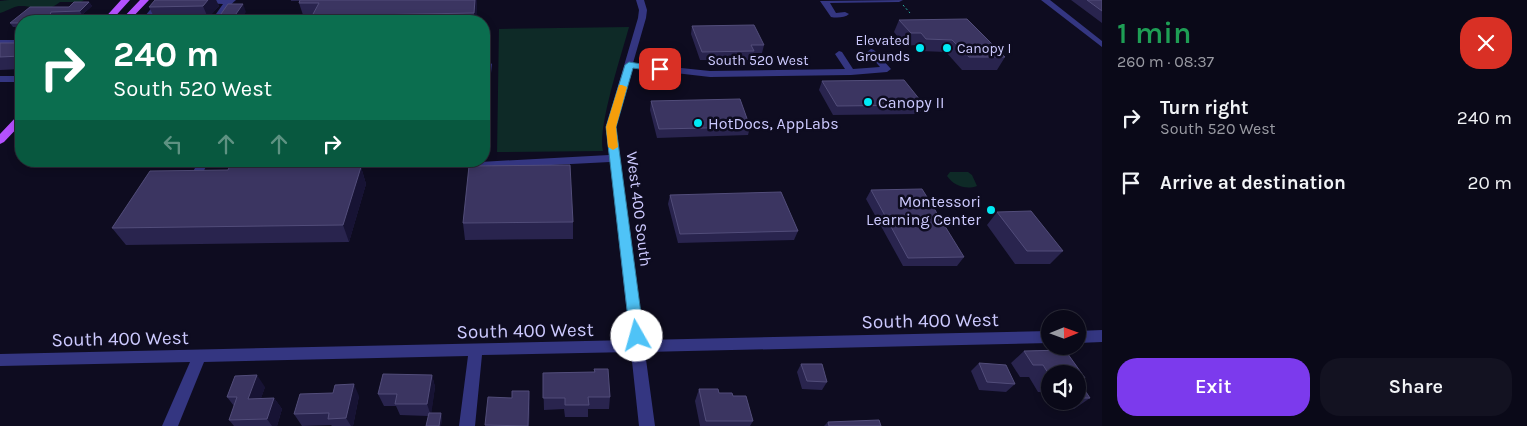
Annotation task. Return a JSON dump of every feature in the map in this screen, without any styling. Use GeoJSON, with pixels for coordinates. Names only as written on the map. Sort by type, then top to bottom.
{"type":"FeatureCollection","features":[{"type":"Feature","properties":{"kind":"main road"},"geometry":{"type":"LineString","coordinates":[[112,15],[126,0]]}},
{"type":"Feature","properties":{"kind":"main road"},"geometry":{"type":"LineString","coordinates":[[130,15],[145,0]]}},
{"type":"Feature","properties":{"kind":"main road"},"geometry":{"type":"LineString","coordinates":[[0,140],[15,124]]}},
{"type":"Feature","properties":{"kind":"street","name":"West 400 South"},"geometry":{"type":"LineString","coordinates":[[640,0],[643,10],[642,18],[611,127],[647,426]]}},
{"type":"Feature","properties":{"kind":"street"},"geometry":{"type":"LineString","coordinates":[[824,0],[899,0]]}},
{"type":"Feature","properties":{"kind":"street"},"geometry":{"type":"LineString","coordinates":[[824,0],[834,15],[844,14]]}},
{"type":"Feature","properties":{"kind":"street"},"geometry":{"type":"LineString","coordinates":[[1045,0],[1102,45]]}},
{"type":"Feature","properties":{"kind":"street"},"geometry":{"type":"LineString","coordinates":[[150,15],[157,6],[167,1]]}},
{"type":"Feature","properties":{"kind":"street"},"geometry":{"type":"LineString","coordinates":[[193,1],[230,1]]}},
{"type":"Feature","properties":{"kind":"street"},"geometry":{"type":"LineString","coordinates":[[220,15],[230,1]]}},
{"type":"Feature","properties":{"kind":"street"},"geometry":{"type":"LineString","coordinates":[[1,43],[15,42]]}},
{"type":"Feature","properties":{"kind":"street","name":"South 520 West"},"geometry":{"type":"LineString","coordinates":[[629,65],[710,74],[851,72],[887,69],[871,52]]}},
{"type":"Feature","properties":{"kind":"street"},"geometry":{"type":"LineString","coordinates":[[839,54],[851,72]]}},
{"type":"Feature","properties":{"kind":"street"},"geometry":{"type":"LineString","coordinates":[[0,79],[15,79]]}},
{"type":"Feature","properties":{"kind":"street"},"geometry":{"type":"LineString","coordinates":[[490,165],[615,158]]}},
{"type":"Feature","properties":{"kind":"street"},"geometry":{"type":"LineString","coordinates":[[196,175],[201,167]]}},
{"type":"Feature","properties":{"kind":"street"},"geometry":{"type":"LineString","coordinates":[[1086,337],[1102,336]]}},
{"type":"Feature","properties":{"kind":"street","name":"South 400 West"},"geometry":{"type":"LineString","coordinates":[[0,360],[1041,337]]}},
{"type":"Feature","properties":{"kind":"street"},"geometry":{"type":"LineString","coordinates":[[467,426],[476,350]]}},
{"type":"Feature","properties":{"kind":"street"},"geometry":{"type":"LineString","coordinates":[[170,426],[199,356]]}},
{"type":"Feature","properties":{"kind":"green space"},"geometry":{"type":"Polygon","coordinates":[[[84,0],[81,2],[60,2],[44,9],[19,6],[0,13],[0,1],[84,0]]]}},
{"type":"Feature","properties":{"kind":"green space"},"geometry":{"type":"Polygon","coordinates":[[[629,27],[607,109],[602,140],[603,151],[497,152],[499,29],[629,27]]]}},
{"type":"Feature","properties":{"kind":"green space"},"geometry":{"type":"Polygon","coordinates":[[[950,172],[968,172],[972,175],[977,186],[969,188],[957,185],[947,176],[950,172]]]}},
{"type":"Feature","properties":{"kind":"building"},"geometry":{"type":"Polygon","coordinates":[[[155,0],[208,0],[203,6],[149,7],[155,0]]]}},
{"type":"Feature","properties":{"kind":"building"},"geometry":{"type":"Polygon","coordinates":[[[300,0],[475,0],[474,13],[366,15],[313,15],[319,3],[299,3],[300,0]]]}},
{"type":"Feature","properties":{"kind":"building"},"geometry":{"type":"Polygon","coordinates":[[[1087,0],[1102,0],[1102,11],[1087,0]]]}},
{"type":"Feature","properties":{"kind":"building"},"geometry":{"type":"Polygon","coordinates":[[[74,2],[89,2],[80,11],[51,12],[50,15],[20,15],[30,7],[69,7],[74,2]]]}},
{"type":"Feature","properties":{"kind":"building"},"geometry":{"type":"Polygon","coordinates":[[[228,4],[243,4],[235,15],[220,15],[228,4]]]}},
{"type":"Feature","properties":{"kind":"building"},"geometry":{"type":"Polygon","coordinates":[[[967,19],[1005,57],[969,57],[952,40],[926,39],[921,33],[911,33],[899,20],[967,19]]]}},
{"type":"Feature","properties":{"kind":"building"},"geometry":{"type":"Polygon","coordinates":[[[754,25],[764,45],[751,45],[754,51],[702,52],[692,26],[754,25]]]}},
{"type":"Feature","properties":{"kind":"building"},"geometry":{"type":"Polygon","coordinates":[[[0,43],[15,43],[15,56],[0,57],[0,43]]]}},
{"type":"Feature","properties":{"kind":"building"},"geometry":{"type":"Polygon","coordinates":[[[904,80],[924,105],[837,106],[822,81],[904,80]]]}},
{"type":"Feature","properties":{"kind":"building","name":"HotDocs, AppLabs"},"geometry":{"type":"Polygon","coordinates":[[[740,99],[750,127],[659,129],[651,101],[740,99]]]}},
{"type":"Feature","properties":{"kind":"building"},"geometry":{"type":"Polygon","coordinates":[[[570,165],[573,222],[463,223],[469,167],[570,165]]]}},
{"type":"Feature","properties":{"kind":"building"},"geometry":{"type":"Polygon","coordinates":[[[229,167],[361,167],[343,225],[112,228],[150,171],[228,170],[229,167]]]}},
{"type":"Feature","properties":{"kind":"building"},"geometry":{"type":"Polygon","coordinates":[[[922,189],[964,257],[908,258],[871,190],[922,189]]]}},
{"type":"Feature","properties":{"kind":"building"},"geometry":{"type":"Polygon","coordinates":[[[781,192],[798,231],[680,234],[670,195],[781,192]]]}},
{"type":"Feature","properties":{"kind":"building"},"geometry":{"type":"Polygon","coordinates":[[[1031,211],[1063,251],[1027,251],[997,212],[1031,211]]]}},
{"type":"Feature","properties":{"kind":"building"},"geometry":{"type":"Polygon","coordinates":[[[1024,351],[1041,351],[1041,355],[1069,355],[1076,365],[1033,365],[1024,351]]]}},
{"type":"Feature","properties":{"kind":"building"},"geometry":{"type":"Polygon","coordinates":[[[979,363],[1006,365],[1015,384],[987,382],[979,363]]]}},
{"type":"Feature","properties":{"kind":"building"},"geometry":{"type":"Polygon","coordinates":[[[801,364],[822,364],[827,382],[807,381],[801,364]]]}},
{"type":"Feature","properties":{"kind":"building"},"geometry":{"type":"Polygon","coordinates":[[[594,369],[608,369],[610,397],[588,397],[589,405],[565,405],[565,398],[543,398],[543,373],[595,372],[594,369]]]}},
{"type":"Feature","properties":{"kind":"building"},"geometry":{"type":"Polygon","coordinates":[[[383,374],[432,375],[427,404],[395,404],[397,394],[378,394],[383,374]]]}},
{"type":"Feature","properties":{"kind":"building"},"geometry":{"type":"Polygon","coordinates":[[[257,375],[248,399],[274,398],[267,419],[229,420],[237,397],[227,397],[235,376],[257,375]]]}},
{"type":"Feature","properties":{"kind":"building"},"geometry":{"type":"Polygon","coordinates":[[[354,384],[346,418],[328,419],[329,413],[294,414],[300,394],[333,393],[335,385],[354,384]]]}},
{"type":"Feature","properties":{"kind":"building"},"geometry":{"type":"Polygon","coordinates":[[[699,389],[718,389],[719,393],[746,396],[753,421],[706,421],[699,389]]]}},
{"type":"Feature","properties":{"kind":"building"},"geometry":{"type":"Polygon","coordinates":[[[512,391],[529,391],[528,426],[485,425],[488,397],[512,398],[512,391]]]}},
{"type":"Feature","properties":{"kind":"building"},"geometry":{"type":"Polygon","coordinates":[[[429,413],[441,413],[439,426],[426,426],[429,413]]]}},
{"type":"Feature","properties":{"kind":"building"},"geometry":{"type":"Polygon","coordinates":[[[879,420],[881,426],[829,426],[828,422],[879,420]]]}},
{"type":"Feature","properties":{"kind":"slow traffic"},"geometry":{"type":"LineString","coordinates":[[613,147],[611,127],[622,87]]}},
{"type":"Feature","properties":{"kind":"place","name":"Elevated Grounds"},"geometry":{"type":"Point","coordinates":[920,48]}},
{"type":"Feature","properties":{"kind":"place","name":"Canopy I"},"geometry":{"type":"Point","coordinates":[947,48]}},
{"type":"Feature","properties":{"kind":"place","name":"Canopy II"},"geometry":{"type":"Point","coordinates":[868,102]}},
{"type":"Feature","properties":{"kind":"place","name":"HotDocs, AppLabs"},"geometry":{"type":"Point","coordinates":[698,123]}},
{"type":"Feature","properties":{"kind":"place","name":"Montessori Learning Center"},"geometry":{"type":"Point","coordinates":[991,210]}},
{"type":"Feature","properties":{"kind":"route"},"geometry":{"type":"LineString","coordinates":[[637,336],[611,127],[629,65],[660,69]]}}]}
